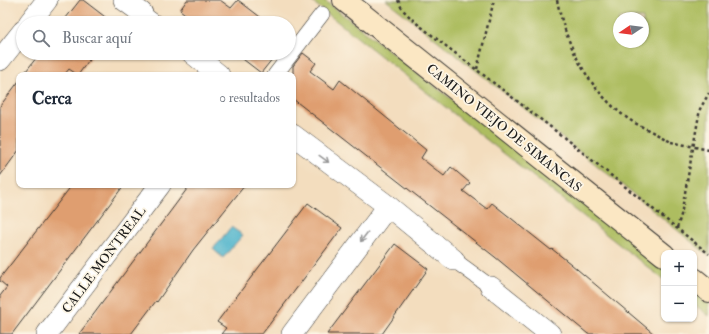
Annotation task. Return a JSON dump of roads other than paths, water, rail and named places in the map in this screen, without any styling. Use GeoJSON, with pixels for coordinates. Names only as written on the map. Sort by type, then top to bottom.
{"type":"FeatureCollection","features":[{"type":"Feature","properties":{"kind":"main road","name":"CAMINO VIEJO DE SIMANCAS"},"geometry":{"type":"LineString","coordinates":[[344,0],[661,253]]}},
{"type":"Feature","properties":{"kind":"main road"},"geometry":{"type":"LineString","coordinates":[[697,281],[709,291]]}},
{"type":"Feature","properties":{"kind":"street"},"geometry":{"type":"LineString","coordinates":[[34,16],[47,0]]}},
{"type":"Feature","properties":{"kind":"street"},"geometry":{"type":"LineString","coordinates":[[124,0],[146,16]]}},
{"type":"Feature","properties":{"kind":"street"},"geometry":{"type":"LineString","coordinates":[[296,48],[322,14]]}},
{"type":"Feature","properties":{"kind":"street"},"geometry":{"type":"LineString","coordinates":[[0,60],[16,40]]}},
{"type":"Feature","properties":{"kind":"street"},"geometry":{"type":"LineString","coordinates":[[201,60],[215,72]]}},
{"type":"Feature","properties":{"kind":"street"},"geometry":{"type":"LineString","coordinates":[[277,72],[287,60]]}},
{"type":"Feature","properties":{"kind":"street"},"geometry":{"type":"LineString","coordinates":[[296,137],[388,206],[459,264],[491,287],[545,332]]}},
{"type":"Feature","properties":{"kind":"street","name":"CALLE MONTREAL"},"geometry":{"type":"LineString","coordinates":[[47,334],[158,188]]}},
{"type":"Feature","properties":{"kind":"street"},"geometry":{"type":"LineString","coordinates":[[292,334],[388,206]]}},
{"type":"Feature","properties":{"kind":"water"},"geometry":{"type":"Polygon","coordinates":[[[231,227],[243,235],[223,258],[213,249],[231,227]]]}}]}
